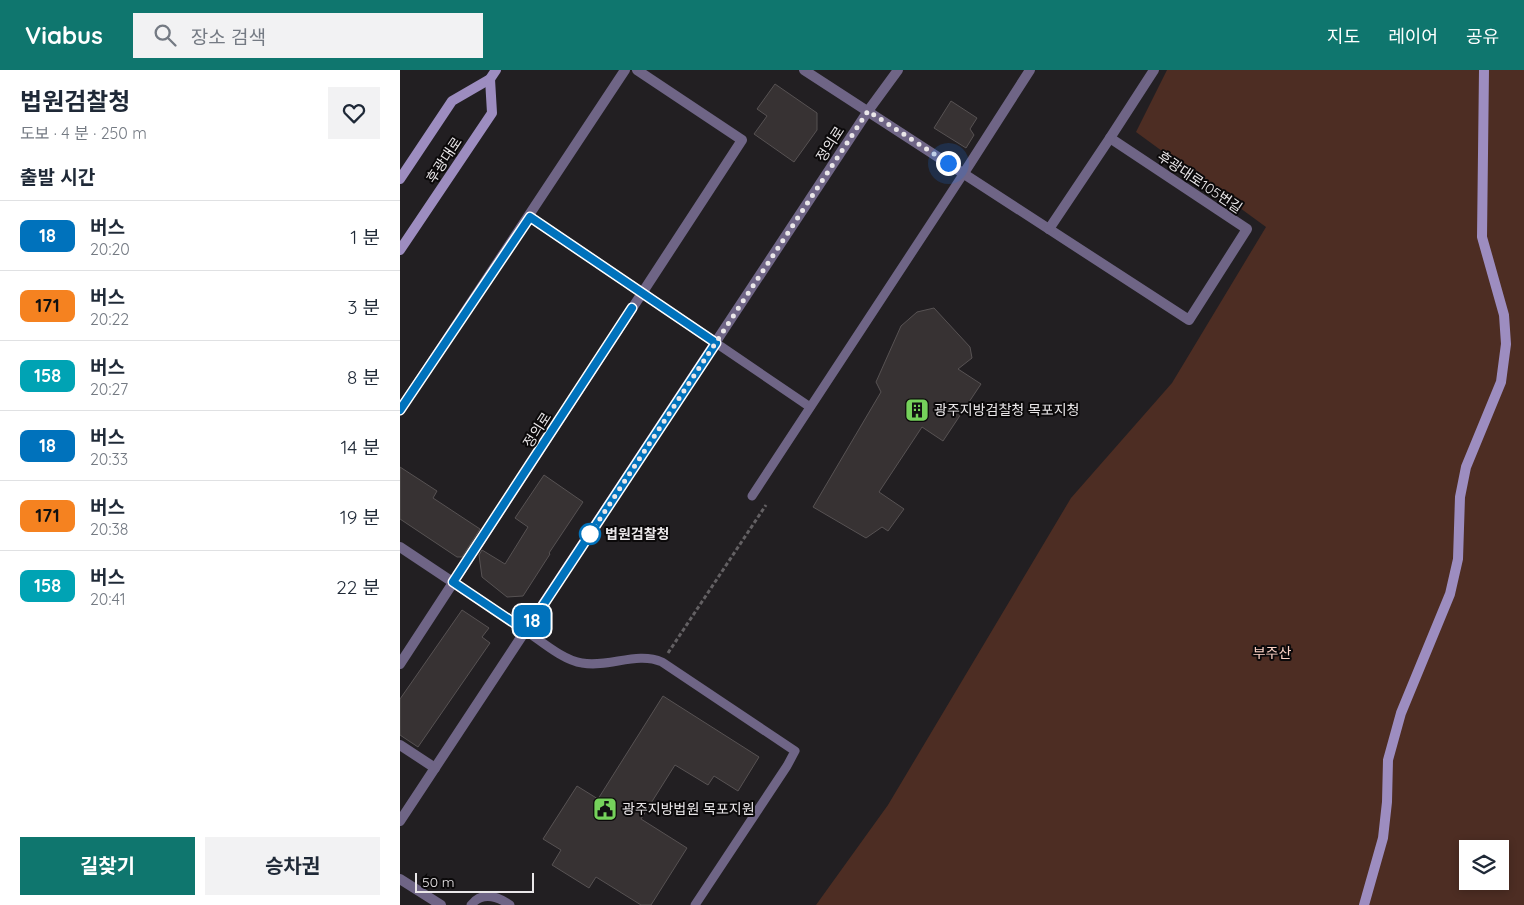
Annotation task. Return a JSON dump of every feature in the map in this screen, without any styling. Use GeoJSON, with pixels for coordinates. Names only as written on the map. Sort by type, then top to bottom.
{"type":"FeatureCollection","features":[{"type":"Feature","properties":{"kind":"street","name":"후광대로"},"geometry":{"type":"LineString","coordinates":[[400,179],[452,101],[490,79],[496,70]]}},
{"type":"Feature","properties":{"kind":"street"},"geometry":{"type":"LineString","coordinates":[[400,410],[626,70]]}},
{"type":"Feature","properties":{"kind":"street","name":"정의로"},"geometry":{"type":"LineString","coordinates":[[400,664],[742,140],[637,70]]}},
{"type":"Feature","properties":{"kind":"street","name":"후광대로105번길"},"geometry":{"type":"LineString","coordinates":[[804,70],[1189,320],[1247,229],[1110,138]]}},
{"type":"Feature","properties":{"kind":"street"},"geometry":{"type":"LineString","coordinates":[[868,111],[898,70]]}},
{"type":"Feature","properties":{"kind":"street"},"geometry":{"type":"LineString","coordinates":[[964,173],[1030,70]]}},
{"type":"Feature","properties":{"kind":"street"},"geometry":{"type":"LineString","coordinates":[[1049,229],[1154,70]]}},
{"type":"Feature","properties":{"kind":"street"},"geometry":{"type":"LineString","coordinates":[[1364,905],[1382,838],[1387,802],[1388,760],[1401,713],[1450,594],[1458,560],[1460,497],[1466,467],[1500,382],[1506,344],[1504,315],[1482,237],[1484,70]]}},
{"type":"Feature","properties":{"kind":"street","name":"후광대로"},"geometry":{"type":"LineString","coordinates":[[400,250],[492,113],[490,79]]}},
{"type":"Feature","properties":{"kind":"street","name":"정의로"},"geometry":{"type":"LineString","coordinates":[[400,821],[868,111]]}},
{"type":"Feature","properties":{"kind":"street"},"geometry":{"type":"LineString","coordinates":[[530,217],[716,343]]}},
{"type":"Feature","properties":{"kind":"street"},"geometry":{"type":"LineString","coordinates":[[400,547],[526,631]]}},
{"type":"Feature","properties":{"kind":"street"},"geometry":{"type":"LineString","coordinates":[[400,745],[435,768]]}},
{"type":"Feature","properties":{"kind":"street"},"geometry":{"type":"LineString","coordinates":[[400,878],[441,905]]}},
{"type":"Feature","properties":{"kind":"lane"},"geometry":{"type":"LineString","coordinates":[[752,496],[964,173]]}},
{"type":"Feature","properties":{"kind":"lane"},"geometry":{"type":"LineString","coordinates":[[716,343],[810,407]]}},
{"type":"Feature","properties":{"kind":"lane"},"geometry":{"type":"LineString","coordinates":[[526,631],[571,660],[581,663],[596,665],[654,658],[676,670],[795,751],[787,766],[694,905]]}},
{"type":"Feature","properties":{"kind":"lane"},"geometry":{"type":"LineString","coordinates":[[471,905],[476,899],[491,896],[499,898],[510,905]]}},
{"type":"Feature","properties":{"kind":"path"},"geometry":{"type":"LineString","coordinates":[[662,662],[766,505]]}},
{"type":"Feature","properties":{"kind":"green space","name":"부주산"},"geometry":{"type":"Polygon","coordinates":[[[1167,70],[1524,70],[1524,905],[816,905],[888,805],[1071,498],[1172,383],[1266,227],[1136,132],[1167,70]]]}},
{"type":"Feature","properties":{"kind":"building"},"geometry":{"type":"Polygon","coordinates":[[[775,84],[817,113],[817,130],[794,162],[754,134],[767,116],[757,109],[775,84]]]}},
{"type":"Feature","properties":{"kind":"building"},"geometry":{"type":"Polygon","coordinates":[[[951,101],[977,118],[970,129],[974,135],[966,148],[934,128],[951,101]]]}},
{"type":"Feature","properties":{"kind":"building","name":"광주지방검찰청 목포지청"},"geometry":{"type":"Polygon","coordinates":[[[934,308],[970,347],[972,358],[958,369],[981,384],[943,441],[922,427],[879,492],[904,509],[888,531],[882,527],[866,538],[813,507],[881,392],[876,382],[901,326],[917,312],[934,308]]]}},
{"type":"Feature","properties":{"kind":"building"},"geometry":{"type":"Polygon","coordinates":[[[400,467],[437,491],[433,498],[480,529],[462,557],[457,557],[400,519],[400,467]]]}},
{"type":"Feature","properties":{"kind":"building"},"geometry":{"type":"Polygon","coordinates":[[[544,475],[583,502],[523,596],[507,597],[482,577],[479,555],[482,550],[505,564],[528,527],[515,518],[544,475]]]}},
{"type":"Feature","properties":{"kind":"building"},"geometry":{"type":"Polygon","coordinates":[[[462,610],[489,628],[482,637],[490,643],[418,747],[400,735],[400,699],[462,610]]]}},
{"type":"Feature","properties":{"kind":"building","name":"광주지방법원 목포지원"},"geometry":{"type":"Polygon","coordinates":[[[663,696],[759,757],[738,791],[714,776],[708,785],[675,765],[641,819],[687,848],[651,905],[641,905],[596,877],[589,888],[552,865],[561,850],[543,839],[577,786],[598,799],[663,696]]]}},
{"type":"Feature","properties":{"kind":"bus line","name":"18"},"geometry":{"type":"LineString","coordinates":[[400,410],[530,217],[716,343],[526,631],[453,582],[632,308]]}},
{"type":"Feature","properties":{"kind":"place","name":"광주지방검찰청 목포지청"},"geometry":{"type":"Point","coordinates":[917,410]}},
{"type":"Feature","properties":{"kind":"place","name":"법원검찰청"},"geometry":{"type":"Point","coordinates":[590,534]}},
{"type":"Feature","properties":{"kind":"place","name":"광주지방법원 목포지원"},"geometry":{"type":"Point","coordinates":[605,809]}},
{"type":"Feature","properties":{"kind":"route"},"geometry":{"type":"LineString","coordinates":[[590,534],[868,111],[948,163]]}}]}
